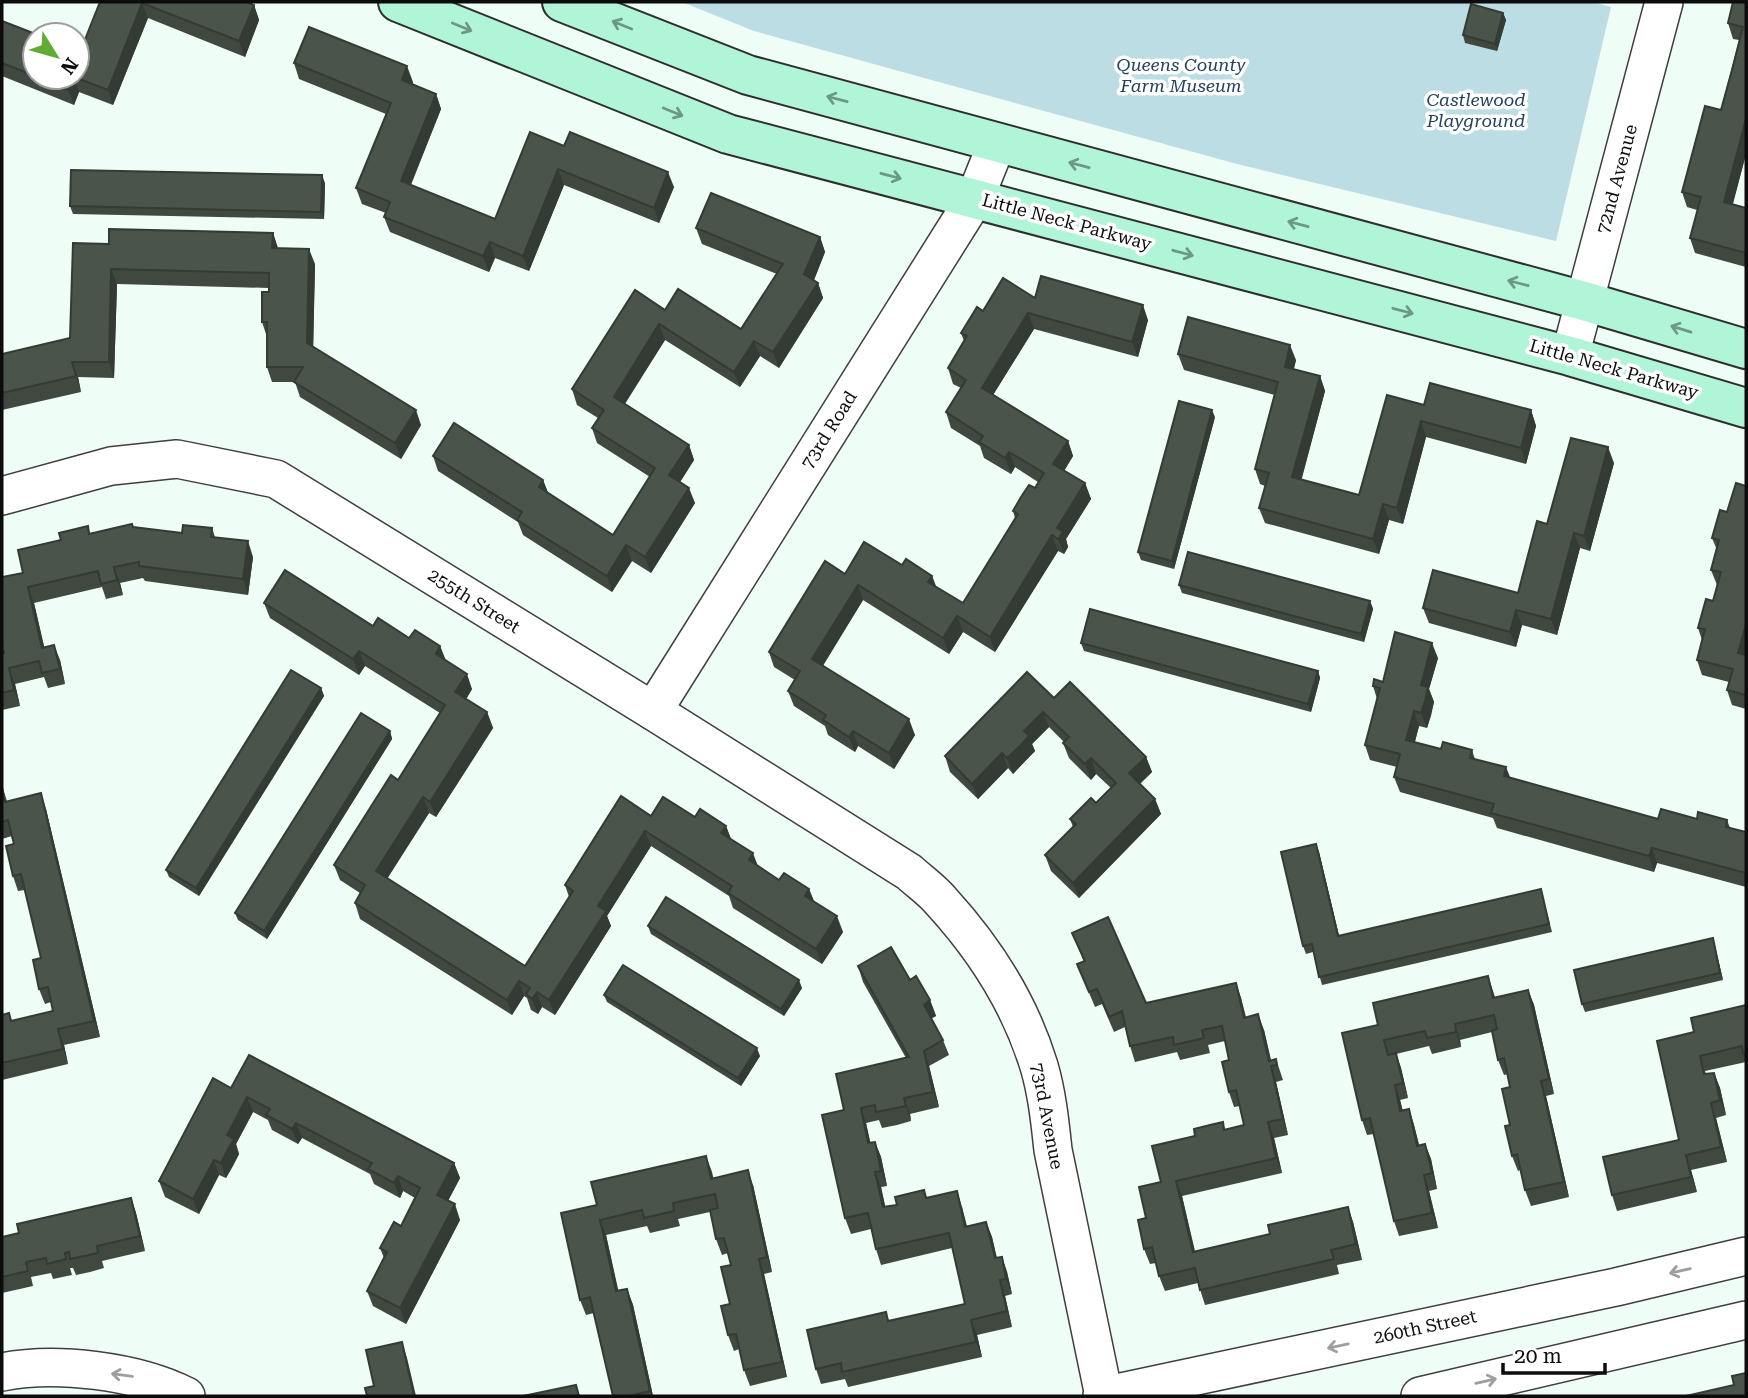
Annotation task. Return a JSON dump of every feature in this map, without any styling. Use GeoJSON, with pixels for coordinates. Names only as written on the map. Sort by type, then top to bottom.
{"type":"FeatureCollection","features":[{"type":"Feature","properties":{"kind":"main road","name":"Little Neck Parkway"},"geometry":{"type":"LineString","coordinates":[[398,2],[728,134],[1570,356],[1746,408]]}},
{"type":"Feature","properties":{"kind":"main road"},"geometry":{"type":"LineString","coordinates":[[562,2],[748,75],[1584,301],[1746,349]]}},
{"type":"Feature","properties":{"kind":"street","name":"72nd Avenue"},"geometry":{"type":"LineString","coordinates":[[1570,356],[1664,2]]}},
{"type":"Feature","properties":{"kind":"street","name":"73rd Road"},"geometry":{"type":"LineString","coordinates":[[653,712],[975,198],[997,143]]}},
{"type":"Feature","properties":{"kind":"street","name":"255th Street"},"geometry":{"type":"LineString","coordinates":[[2,496],[111,466],[177,459],[276,479],[909,872]]}},
{"type":"Feature","properties":{"kind":"street","name":"73rd Avenue"},"geometry":{"type":"LineString","coordinates":[[909,872],[940,900],[990,960],[1013,1001],[1038,1066],[1049,1110],[1054,1150],[1103,1396]]}},
{"type":"Feature","properties":{"kind":"street","name":"260th Street"},"geometry":{"type":"LineString","coordinates":[[1103,1396],[1616,1287],[1746,1256]]}},
{"type":"Feature","properties":{"kind":"street"},"geometry":{"type":"LineString","coordinates":[[1420,1396],[1746,1321]]}},
{"type":"Feature","properties":{"kind":"street"},"geometry":{"type":"LineString","coordinates":[[2,1372],[60,1367],[109,1373],[133,1377],[186,1396]]}},
{"type":"Feature","properties":{"kind":"green space"},"geometry":{"type":"Polygon","coordinates":[[[682,2],[1593,2],[1611,7],[1556,241],[1237,164],[754,31],[682,2]]]}},
{"type":"Feature","properties":{"kind":"building"},"geometry":{"type":"Polygon","coordinates":[[[100,2],[246,2],[254,5],[239,41],[142,3],[108,90],[91,84],[91,24],[100,2]]]}},
{"type":"Feature","properties":{"kind":"building"},"geometry":{"type":"Polygon","coordinates":[[[1733,2],[1746,2],[1746,119],[1724,202],[1746,208],[1746,253],[1690,238],[1701,197],[1682,192],[1705,106],[1721,110],[1732,70],[1743,27],[1728,23],[1733,2]]]}},
{"type":"Feature","properties":{"kind":"building"},"geometry":{"type":"Polygon","coordinates":[[[1471,4],[1503,13],[1495,44],[1463,35],[1471,4]]]}},
{"type":"Feature","properties":{"kind":"building"},"geometry":{"type":"Polygon","coordinates":[[[2,21],[21,28],[21,70],[2,63],[2,21]]]}},
{"type":"Feature","properties":{"kind":"building"},"geometry":{"type":"Polygon","coordinates":[[[309,27],[407,66],[402,80],[436,94],[401,181],[495,219],[530,132],[564,146],[570,132],[668,172],[654,208],[558,169],[523,256],[490,242],[483,256],[384,217],[390,202],[356,188],[391,103],[294,63],[309,27]]]}},
{"type":"Feature","properties":{"kind":"building"},"geometry":{"type":"Polygon","coordinates":[[[71,170],[322,175],[321,212],[70,206],[71,170]]]}},
{"type":"Feature","properties":{"kind":"building"},"geometry":{"type":"Polygon","coordinates":[[[711,193],[820,237],[804,274],[818,283],[773,352],[754,341],[734,372],[659,324],[614,397],[689,445],[669,475],[689,488],[645,557],[626,545],[607,576],[517,520],[522,512],[433,456],[454,423],[543,480],[539,487],[613,535],[655,468],[592,428],[604,410],[572,389],[635,290],[665,310],[678,289],[741,329],[783,264],[696,228],[711,193]]]}},
{"type":"Feature","properties":{"kind":"building"},"geometry":{"type":"Polygon","coordinates":[[[109,229],[273,233],[272,248],[309,249],[307,343],[416,410],[395,443],[294,382],[303,367],[267,367],[267,322],[262,322],[262,292],[269,292],[269,273],[111,269],[109,362],[72,362],[76,376],[2,393],[2,354],[70,338],[73,243],[109,244],[109,229]]]}},
{"type":"Feature","properties":{"kind":"building"},"geometry":{"type":"Polygon","coordinates":[[[1041,276],[1143,305],[1132,342],[1028,313],[982,388],[1068,441],[1053,464],[1085,483],[1057,528],[1063,532],[1058,539],[1052,535],[990,637],[957,616],[943,638],[858,585],[812,659],[909,719],[889,753],[853,731],[849,737],[823,720],[826,715],[788,691],[800,671],[769,652],[825,561],[845,574],[864,542],[902,565],[906,559],[932,576],[928,582],[963,603],[1018,514],[1013,511],[1021,497],[1029,485],[1035,488],[1044,473],[1009,452],[1005,458],[979,442],[983,436],[946,412],[966,380],[948,368],[967,336],[961,333],[977,307],[983,311],[1003,278],[1035,298],[1041,276]]]}},
{"type":"Feature","properties":{"kind":"building"},"geometry":{"type":"Polygon","coordinates":[[[1188,317],[1290,345],[1285,367],[1320,376],[1292,477],[1359,495],[1387,395],[1424,405],[1430,383],[1531,410],[1521,448],[1421,421],[1397,508],[1383,504],[1373,539],[1259,508],[1269,473],[1255,469],[1278,382],[1178,354],[1188,317]]]}},
{"type":"Feature","properties":{"kind":"building"},"geometry":{"type":"Polygon","coordinates":[[[1179,401],[1212,410],[1172,561],[1138,552],[1179,401]]]}},
{"type":"Feature","properties":{"kind":"building"},"geometry":{"type":"Polygon","coordinates":[[[1571,438],[1608,447],[1584,536],[1574,533],[1551,619],[1516,610],[1510,632],[1423,608],[1433,570],[1518,593],[1537,521],[1547,524],[1571,438]]]}},
{"type":"Feature","properties":{"kind":"building"},"geometry":{"type":"Polygon","coordinates":[[[1736,483],[1746,486],[1746,624],[1738,653],[1746,655],[1746,695],[1727,690],[1733,669],[1697,660],[1705,629],[1698,628],[1706,599],[1713,601],[1721,572],[1711,570],[1719,540],[1712,538],[1720,510],[1727,512],[1736,483]]]}},
{"type":"Feature","properties":{"kind":"building"},"geometry":{"type":"Polygon","coordinates":[[[132,524],[133,527],[182,533],[183,525],[212,528],[211,537],[248,541],[243,579],[139,566],[139,562],[114,567],[117,580],[101,584],[98,571],[28,587],[42,648],[54,645],[60,669],[42,673],[39,661],[9,668],[14,690],[2,693],[2,577],[23,573],[18,550],[61,540],[59,533],[88,526],[89,534],[132,524]]]}},
{"type":"Feature","properties":{"kind":"building"},"geometry":{"type":"Polygon","coordinates":[[[1188,552],[1370,601],[1361,634],[1179,585],[1188,552]]]}},
{"type":"Feature","properties":{"kind":"building"},"geometry":{"type":"Polygon","coordinates":[[[285,570],[373,626],[378,618],[409,638],[415,630],[440,646],[436,654],[467,674],[455,692],[487,712],[430,802],[423,797],[376,871],[525,966],[573,891],[565,885],[621,796],[651,816],[663,797],[695,817],[700,809],[726,826],[721,833],[753,853],[749,860],[779,880],[784,873],[809,889],[805,896],[837,916],[816,949],[728,893],[732,886],[645,831],[598,906],[606,911],[549,1000],[537,992],[532,999],[526,994],[530,988],[519,981],[507,1000],[355,903],[365,885],[334,865],[391,775],[398,780],[445,705],[359,651],[353,659],[264,603],[285,570]]]}},
{"type":"Feature","properties":{"kind":"building"},"geometry":{"type":"Polygon","coordinates":[[[1090,609],[1318,671],[1308,704],[1081,643],[1090,609]]]}},
{"type":"Feature","properties":{"kind":"building"},"geometry":{"type":"Polygon","coordinates":[[[1395,632],[1432,643],[1421,685],[1428,687],[1425,701],[1421,713],[1414,711],[1406,740],[1441,749],[1443,742],[1472,750],[1470,758],[1506,767],[1504,776],[1658,819],[1661,809],[1697,819],[1698,812],[1727,820],[1726,827],[1746,832],[1746,873],[1652,848],[1649,856],[1491,813],[1494,804],[1394,777],[1400,754],[1365,745],[1380,688],[1373,686],[1374,679],[1383,682],[1395,632]]]}},
{"type":"Feature","properties":{"kind":"building"},"geometry":{"type":"Polygon","coordinates":[[[291,670],[321,688],[196,888],[166,870],[291,670]]]}},
{"type":"Feature","properties":{"kind":"building"},"geometry":{"type":"Polygon","coordinates":[[[1027,672],[1054,698],[1070,682],[1146,757],[1129,773],[1155,799],[1073,883],[1045,855],[1076,824],[1070,819],[1091,798],[1096,803],[1116,783],[1091,758],[1085,764],[1063,743],[1069,737],[1043,712],[1024,731],[1029,736],[1020,746],[1007,758],[1002,753],[972,784],[945,756],[1027,672]]]}},
{"type":"Feature","properties":{"kind":"building"},"geometry":{"type":"Polygon","coordinates":[[[361,713],[390,731],[264,931],[235,913],[361,713]]]}},
{"type":"Feature","properties":{"kind":"building"},"geometry":{"type":"Polygon","coordinates":[[[2,787],[5,802],[41,793],[94,1021],[58,1029],[63,1049],[2,1063],[2,1015],[9,1013],[11,1021],[53,1011],[48,987],[39,989],[33,960],[41,958],[21,874],[13,876],[6,846],[14,844],[8,820],[2,822],[2,787]]]}},
{"type":"Feature","properties":{"kind":"building"},"geometry":{"type":"Polygon","coordinates":[[[1316,844],[1338,936],[1541,889],[1549,924],[1319,977],[1312,944],[1303,946],[1281,852],[1316,844]]]}},
{"type":"Feature","properties":{"kind":"building"},"geometry":{"type":"Polygon","coordinates":[[[666,897],[799,980],[781,1009],[648,926],[666,897]]]}},
{"type":"Feature","properties":{"kind":"building"},"geometry":{"type":"Polygon","coordinates":[[[1108,917],[1146,1003],[1236,983],[1244,1018],[1258,1014],[1269,1061],[1276,1059],[1277,1065],[1271,1066],[1283,1119],[1268,1122],[1276,1158],[1176,1181],[1193,1252],[1270,1234],[1268,1225],[1348,1207],[1356,1244],[1331,1250],[1334,1259],[1200,1290],[1195,1268],[1159,1276],[1152,1247],[1144,1249],[1138,1220],[1146,1218],[1139,1187],[1161,1182],[1152,1146],[1195,1136],[1194,1129],[1223,1122],[1224,1130],[1244,1125],[1236,1090],[1229,1092],[1222,1062],[1229,1060],[1222,1026],[1202,1030],[1204,1038],[1174,1045],[1173,1037],[1130,1046],[1122,1011],[1109,1017],[1097,989],[1089,992],[1077,964],[1085,961],[1072,933],[1108,917]]]}},
{"type":"Feature","properties":{"kind":"building"},"geometry":{"type":"Polygon","coordinates":[[[1713,938],[1720,973],[1582,1004],[1574,970],[1713,938]]]}},
{"type":"Feature","properties":{"kind":"building"},"geometry":{"type":"Polygon","coordinates":[[[891,947],[910,980],[916,976],[930,1000],[924,1005],[943,1040],[924,1051],[933,1092],[904,1098],[906,1106],[876,1112],[875,1105],[861,1108],[868,1143],[875,1142],[881,1171],[875,1172],[883,1207],[897,1205],[895,1197],[924,1190],[926,1198],[957,1191],[965,1227],[986,1222],[995,1258],[1002,1257],[1006,1279],[1000,1280],[1007,1311],[971,1320],[976,1342],[842,1372],[841,1363],[816,1369],[807,1330],[886,1312],[888,1321],[965,1304],[949,1233],[876,1249],[868,1213],[845,1218],[822,1115],[844,1110],[836,1074],[909,1057],[858,966],[891,947]]]}},
{"type":"Feature","properties":{"kind":"building"},"geometry":{"type":"Polygon","coordinates":[[[623,965],[757,1048],[738,1078],[604,995],[623,965]]]}},
{"type":"Feature","properties":{"kind":"building"},"geometry":{"type":"Polygon","coordinates":[[[1488,976],[1493,998],[1528,990],[1549,1079],[1541,1081],[1564,1182],[1525,1190],[1517,1154],[1512,1156],[1505,1126],[1510,1125],[1502,1089],[1510,1087],[1504,1058],[1498,1060],[1492,1031],[1497,1029],[1494,1015],[1455,1024],[1456,1032],[1427,1038],[1425,1031],[1384,1040],[1388,1055],[1396,1053],[1403,1083],[1395,1085],[1400,1111],[1409,1109],[1417,1146],[1425,1144],[1432,1173],[1424,1175],[1432,1213],[1394,1221],[1370,1118],[1362,1120],[1342,1033],[1378,1025],[1373,1003],[1488,976]]]}},
{"type":"Feature","properties":{"kind":"building"},"geometry":{"type":"Polygon","coordinates":[[[1746,1005],[1746,1053],[1743,1054],[1742,1046],[1700,1056],[1704,1074],[1714,1073],[1720,1100],[1711,1103],[1721,1147],[1686,1155],[1691,1177],[1612,1195],[1603,1157],[1679,1140],[1657,1041],[1694,1032],[1691,1018],[1746,1005]]]}},
{"type":"Feature","properties":{"kind":"building"},"geometry":{"type":"Polygon","coordinates":[[[249,1055],[454,1163],[437,1195],[455,1204],[400,1308],[367,1291],[387,1252],[380,1248],[394,1222],[401,1226],[420,1188],[398,1176],[394,1183],[368,1169],[372,1163],[296,1123],[292,1129],[266,1115],[270,1109],[247,1097],[227,1135],[234,1139],[221,1163],[214,1160],[193,1199],[159,1181],[213,1078],[231,1088],[249,1055]]]}},
{"type":"Feature","properties":{"kind":"building"},"geometry":{"type":"Polygon","coordinates":[[[706,1156],[711,1179],[748,1170],[767,1257],[759,1259],[782,1362],[744,1370],[736,1334],[728,1335],[721,1306],[730,1304],[721,1267],[731,1265],[724,1238],[716,1239],[710,1210],[718,1208],[715,1194],[673,1203],[674,1211],[644,1218],[642,1210],[600,1220],[616,1291],[627,1289],[650,1391],[629,1396],[613,1396],[590,1297],[580,1300],[561,1213],[597,1205],[591,1182],[706,1156]]]}},
{"type":"Feature","properties":{"kind":"building"},"geometry":{"type":"Polygon","coordinates":[[[131,1198],[140,1236],[97,1246],[98,1253],[70,1259],[69,1252],[65,1253],[66,1259],[47,1264],[46,1258],[26,1262],[28,1271],[2,1277],[2,1237],[19,1233],[17,1224],[131,1198]]]}},
{"type":"Feature","properties":{"kind":"building"},"geometry":{"type":"Polygon","coordinates":[[[402,1342],[414,1396],[367,1396],[365,1388],[374,1386],[366,1350],[402,1342]]]}},
{"type":"Feature","properties":{"kind":"building"},"geometry":{"type":"Polygon","coordinates":[[[1746,1373],[1746,1396],[1686,1396],[1734,1385],[1732,1376],[1746,1373]]]}},
{"type":"Feature","properties":{"kind":"building"},"geometry":{"type":"Polygon","coordinates":[[[576,1385],[579,1396],[523,1396],[576,1385]]]}},
{"type":"Feature","properties":{"kind":"park label","name":"Queens County Farm Museum"},"geometry":{"type":"Point","coordinates":[1181,75]}},
{"type":"Feature","properties":{"kind":"park label","name":"Castlewood Playground"},"geometry":{"type":"Point","coordinates":[1476,110]}}]}
